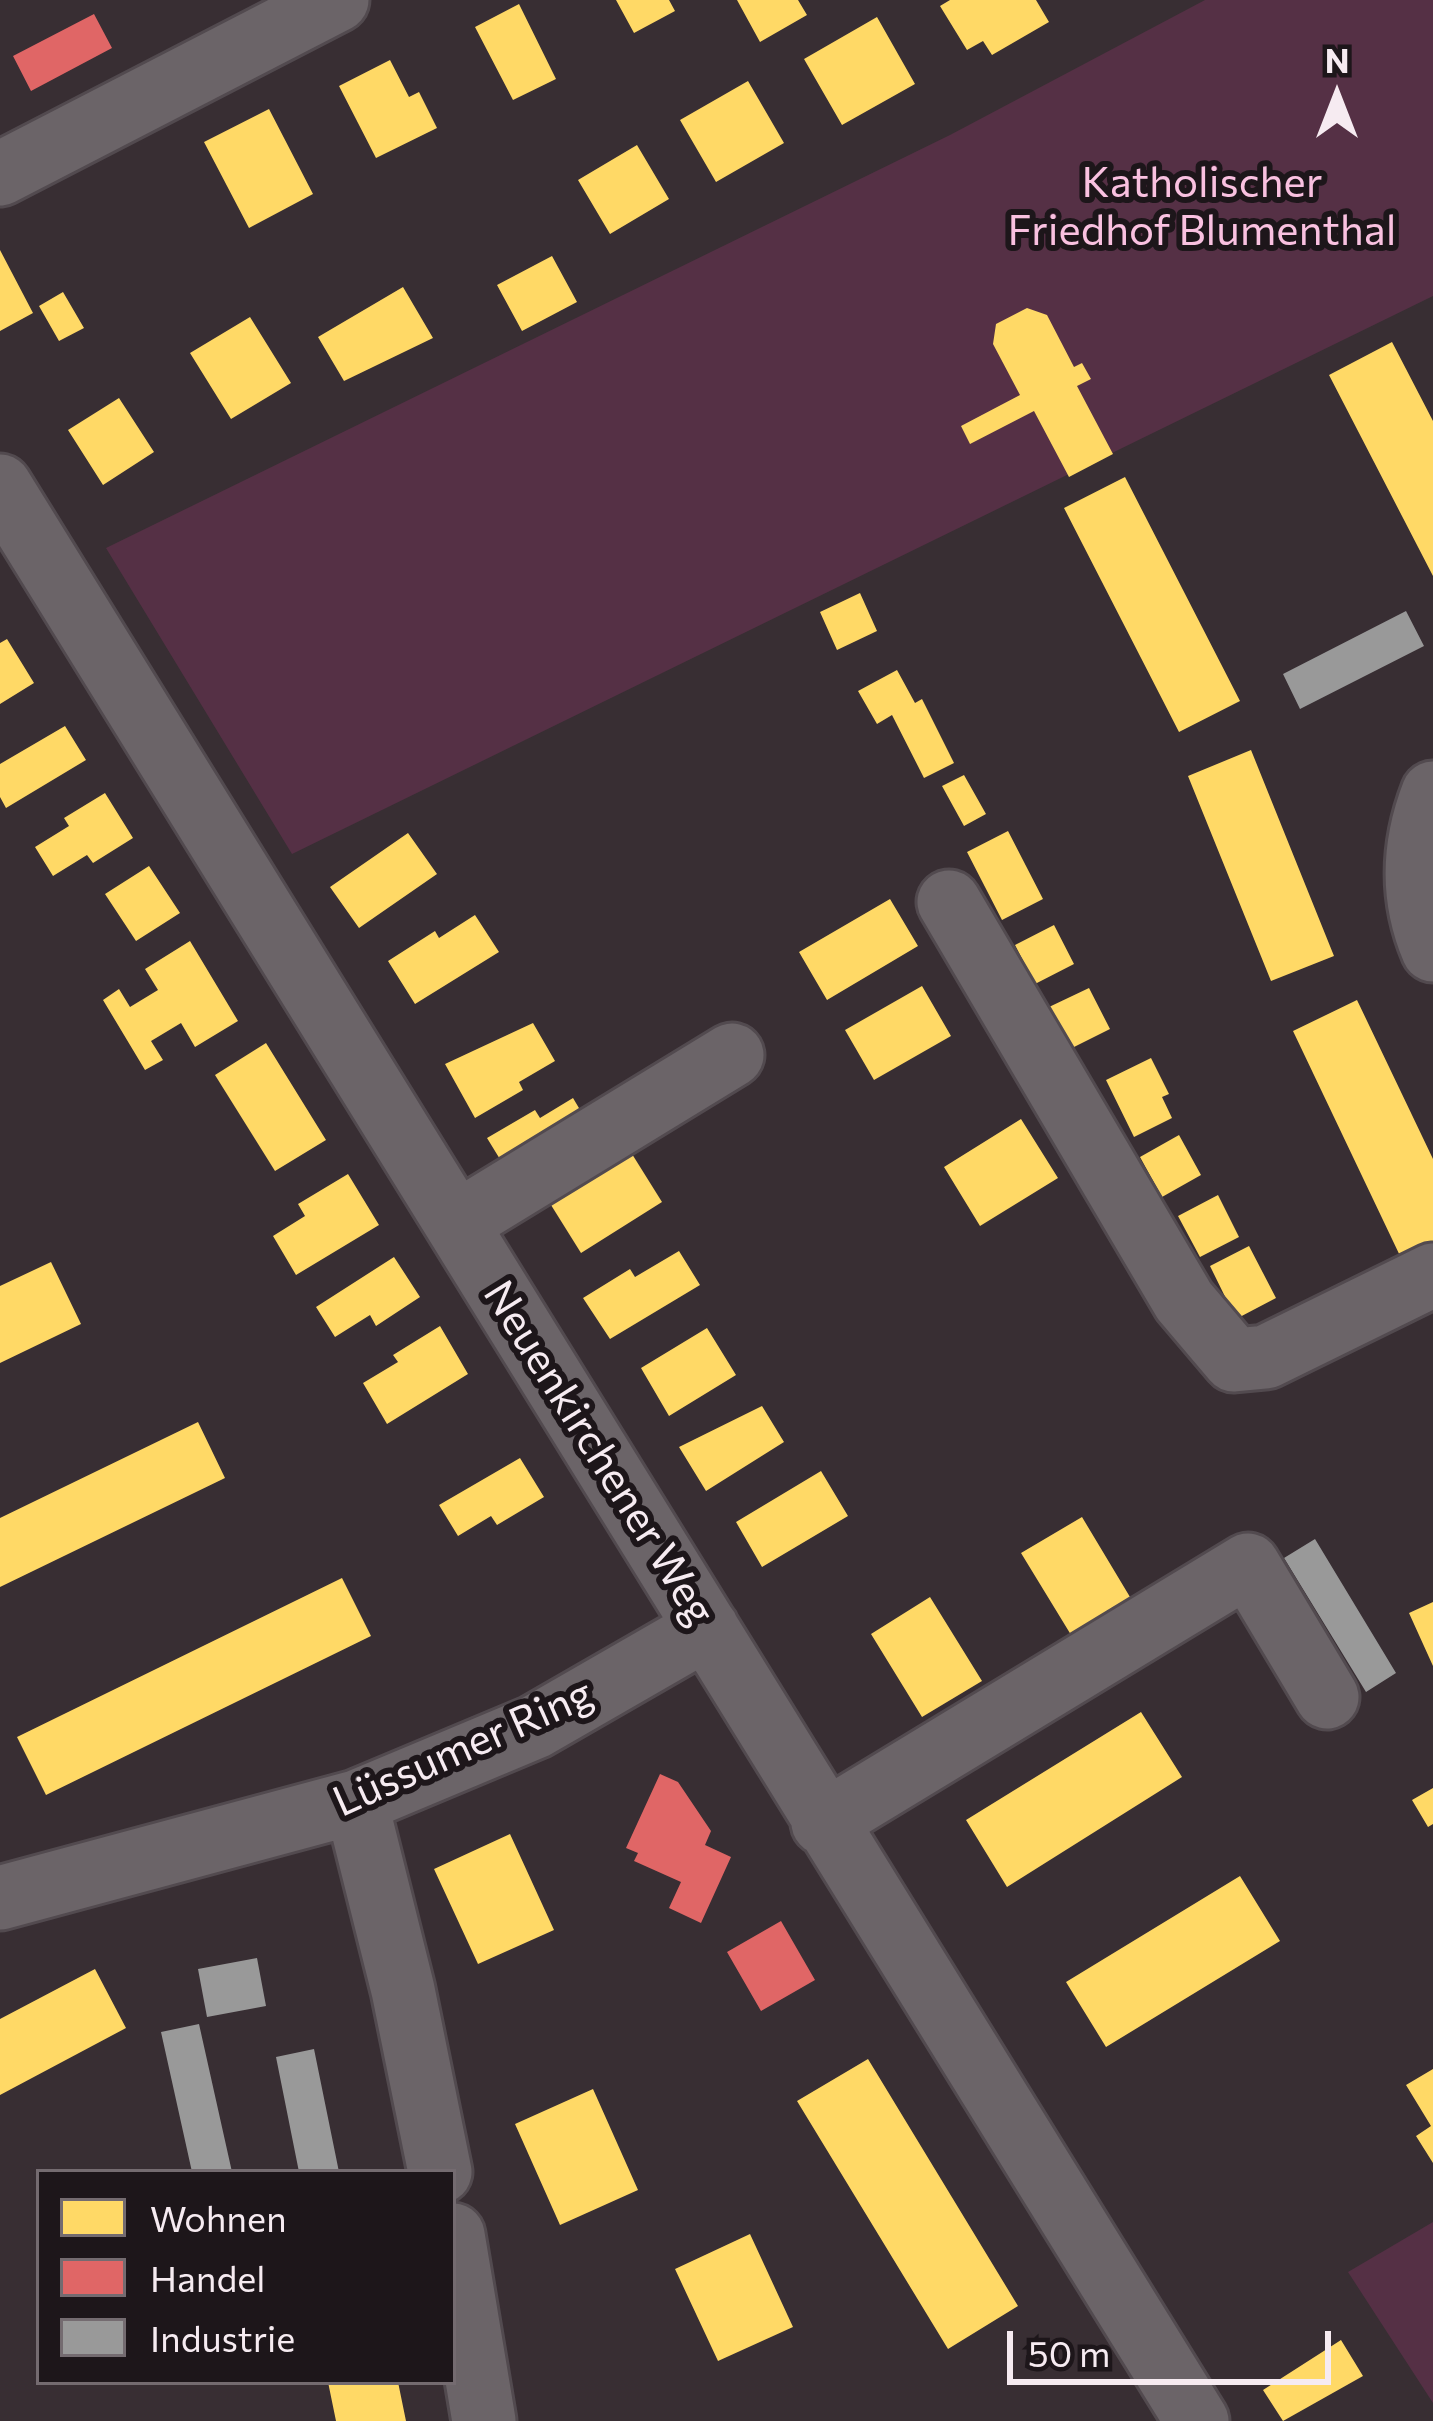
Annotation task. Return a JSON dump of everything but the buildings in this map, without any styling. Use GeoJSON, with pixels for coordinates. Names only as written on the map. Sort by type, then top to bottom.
{"type":"FeatureCollection","features":[{"type":"Feature","properties":{"kind":"street"},"geometry":{"type":"LineString","coordinates":[[0,174],[338,0]]}},
{"type":"Feature","properties":{"kind":"street","name":"Neuenkirchener Weg"},"geometry":{"type":"LineString","coordinates":[[0,486],[1197,2421]]}},
{"type":"Feature","properties":{"kind":"street"},"geometry":{"type":"LineString","coordinates":[[1433,793],[1418,836],[1417,894],[1433,950]]}},
{"type":"Feature","properties":{"kind":"street"},"geometry":{"type":"LineString","coordinates":[[949,902],[1184,1300],[1234,1360],[1266,1358],[1433,1275]]}},
{"type":"Feature","properties":{"kind":"street"},"geometry":{"type":"LineString","coordinates":[[457,1223],[732,1055]]}},
{"type":"Feature","properties":{"kind":"street"},"geometry":{"type":"LineString","coordinates":[[823,1823],[1248,1565],[1327,1697]]}},
{"type":"Feature","properties":{"kind":"street","name":"Lüssumer Ring"},"geometry":{"type":"LineString","coordinates":[[7,1883],[356,1802],[535,1727],[707,1628]]}},
{"type":"Feature","properties":{"kind":"street"},"geometry":{"type":"LineString","coordinates":[[356,1802],[403,1990],[439,2169]]}},
{"type":"Feature","properties":{"kind":"street"},"geometry":{"type":"LineString","coordinates":[[456,2253],[484,2421]]}},
{"type":"Feature","properties":{"kind":"green space","name":"Katholischer Friedhof Blumenthal"},"geometry":{"type":"Polygon","coordinates":[[[1205,0],[1433,0],[1433,296],[292,854],[106,548],[950,135],[1205,0]]]}},
{"type":"Feature","properties":{"kind":"green space"},"geometry":{"type":"Polygon","coordinates":[[[1433,2222],[1433,2403],[1348,2272],[1433,2222]]]}}]}
